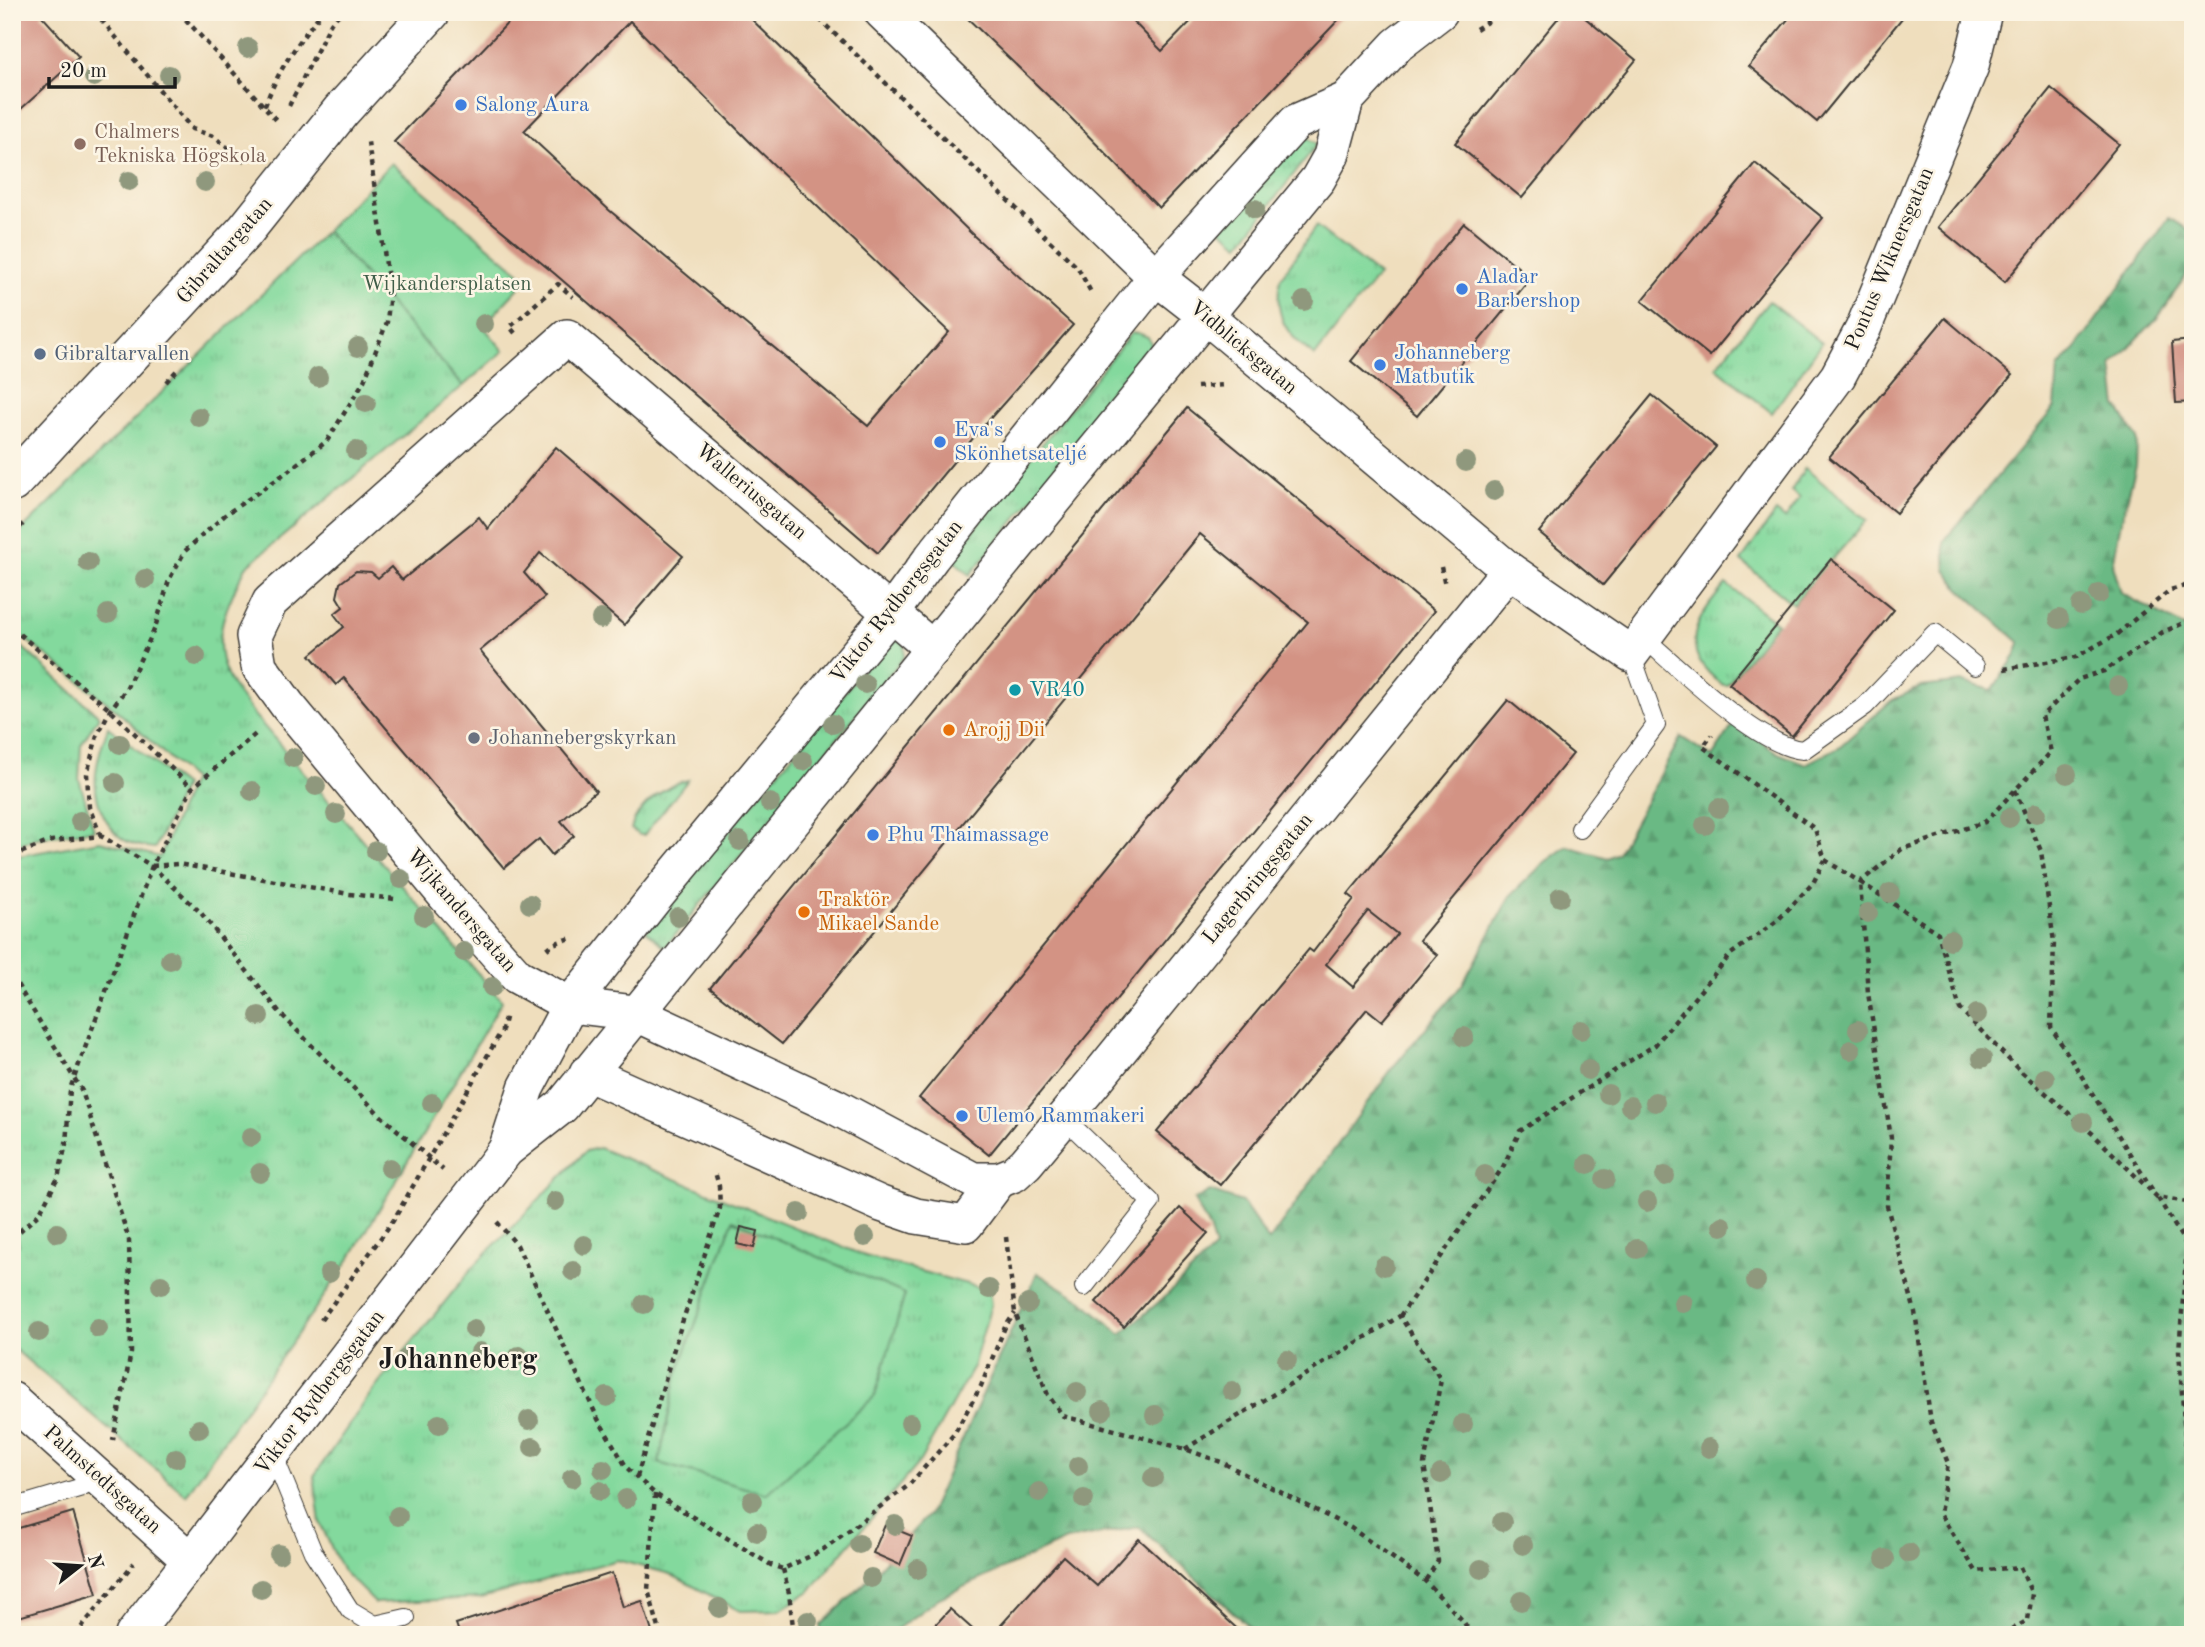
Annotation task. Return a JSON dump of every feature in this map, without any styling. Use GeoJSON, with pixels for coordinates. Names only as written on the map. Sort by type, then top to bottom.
{"type":"FeatureCollection","features":[{"type":"Feature","properties":{"kind":"street","name":"Gibraltargatan"},"geometry":{"type":"LineString","coordinates":[[12,483],[245,231],[341,111],[430,12]]}},
{"type":"Feature","properties":{"kind":"street","name":"Vidblicksgatan"},"geometry":{"type":"LineString","coordinates":[[882,12],[1156,277],[1509,570],[1637,645]]}},
{"type":"Feature","properties":{"kind":"street","name":"Viktor Rydbergsgatan"},"geometry":{"type":"LineString","coordinates":[[506,1150],[526,1088],[570,1005],[891,612],[1156,277],[1296,122],[1346,100],[1397,45],[1440,12]]}},
{"type":"Feature","properties":{"kind":"street","name":"Pontus Wiknersgatan"},"geometry":{"type":"LineString","coordinates":[[1637,645],[1838,376],[1863,329],[1971,66],[1984,12]]}},
{"type":"Feature","properties":{"kind":"street","name":"Viktor Rydbergsgatan"},"geometry":{"type":"LineString","coordinates":[[133,1635],[506,1150],[562,1106],[635,1013],[674,969],[1318,179],[1331,156],[1346,100]]}},
{"type":"Feature","properties":{"kind":"street","name":"Walleriusgatan"},"geometry":{"type":"LineString","coordinates":[[567,337],[933,649]]}},
{"type":"Feature","properties":{"kind":"street","name":"Wijkandersgatan"},"geometry":{"type":"LineString","coordinates":[[567,337],[270,602],[254,636],[259,666],[288,706],[445,895],[517,976],[570,1005],[635,1013],[834,1106],[973,1180],[999,1180]]}},
{"type":"Feature","properties":{"kind":"street","name":"Lagerbringsgatan"},"geometry":{"type":"LineString","coordinates":[[999,1180],[1014,1174],[1026,1163],[1509,570]]}},
{"type":"Feature","properties":{"kind":"street"},"geometry":{"type":"LineString","coordinates":[[587,1073],[869,1198],[916,1216],[966,1224],[999,1180]]}},
{"type":"Feature","properties":{"kind":"street","name":"Palmstedtsgatan"},"geometry":{"type":"LineString","coordinates":[[12,1400],[191,1561]]}},
{"type":"Feature","properties":{"kind":"lane"},"geometry":{"type":"LineString","coordinates":[[1637,645],[1759,732],[1791,749],[1803,750],[1865,706],[1935,633],[1975,666]]}},
{"type":"Feature","properties":{"kind":"lane"},"geometry":{"type":"LineString","coordinates":[[1580,829],[1656,725],[1637,645]]}},
{"type":"Feature","properties":{"kind":"lane"},"geometry":{"type":"LineString","coordinates":[[1063,1118],[1150,1202],[1084,1287]]}},
{"type":"Feature","properties":{"kind":"lane"},"geometry":{"type":"LineString","coordinates":[[273,1454],[313,1552],[350,1610],[376,1625],[406,1618]]}},
{"type":"Feature","properties":{"kind":"lane"},"geometry":{"type":"LineString","coordinates":[[12,1508],[79,1488],[98,1477]]}},
{"type":"Feature","properties":{"kind":"path"},"geometry":{"type":"LineString","coordinates":[[95,12],[192,129],[212,136],[253,168]]}},
{"type":"Feature","properties":{"kind":"path"},"geometry":{"type":"LineString","coordinates":[[179,12],[281,124]]}},
{"type":"Feature","properties":{"kind":"path"},"geometry":{"type":"LineString","coordinates":[[265,107],[271,87],[297,44],[322,12]]}},
{"type":"Feature","properties":{"kind":"path"},"geometry":{"type":"LineString","coordinates":[[812,12],[1079,268],[1093,295],[1092,304]]}},
{"type":"Feature","properties":{"kind":"path"},"geometry":{"type":"LineString","coordinates":[[1475,30],[1502,12]]}},
{"type":"Feature","properties":{"kind":"path"},"geometry":{"type":"LineString","coordinates":[[101,836],[89,807],[87,774],[97,736],[110,710],[126,689],[155,628],[169,580],[185,551],[225,515],[327,440],[364,382],[387,322],[390,292],[366,132],[341,111]]}},
{"type":"Feature","properties":{"kind":"path"},"geometry":{"type":"LineString","coordinates":[[1191,387],[1224,385],[1235,394]]}},
{"type":"Feature","properties":{"kind":"path"},"geometry":{"type":"LineString","coordinates":[[1440,561],[1447,594]]}},
{"type":"Feature","properties":{"kind":"path"},"geometry":{"type":"LineString","coordinates":[[1975,666],[1992,671],[2076,657],[2117,634],[2170,590],[2193,584]]}},
{"type":"Feature","properties":{"kind":"path"},"geometry":{"type":"LineString","coordinates":[[1860,882],[1902,849],[1985,822],[2051,752],[2042,716],[2079,679],[2104,671],[2163,632],[2193,619]]}},
{"type":"Feature","properties":{"kind":"path"},"geometry":{"type":"LineString","coordinates":[[12,628],[110,710],[192,788]]}},
{"type":"Feature","properties":{"kind":"path"},"geometry":{"type":"LineString","coordinates":[[1732,712],[1703,747],[1815,830],[1825,860],[1938,933],[1960,1009],[2018,1069],[2094,1135],[2157,1197],[2193,1203]]}},
{"type":"Feature","properties":{"kind":"path"},"geometry":{"type":"LineString","coordinates":[[12,1238],[39,1214],[58,1178],[66,1144],[70,1089],[152,866],[192,788],[253,737]]}},
{"type":"Feature","properties":{"kind":"path"},"geometry":{"type":"LineString","coordinates":[[2015,790],[2041,851],[2054,942],[2050,1027],[2187,1246],[2179,1351],[2193,1550]]}},
{"type":"Feature","properties":{"kind":"path"},"geometry":{"type":"LineString","coordinates":[[12,856],[51,841],[101,836],[152,866],[201,913],[281,1014],[379,1114],[471,1194],[517,1245],[598,1419],[627,1468],[655,1494],[771,1565],[783,1569],[821,1551],[909,1485],[954,1434],[981,1386],[1004,1327],[1015,1313]]}},
{"type":"Feature","properties":{"kind":"path"},"geometry":{"type":"LineString","coordinates":[[1185,1449],[1399,1316],[1503,1167],[1520,1131],[1655,1045],[1731,954],[1777,921],[1813,883],[1825,860]]}},
{"type":"Feature","properties":{"kind":"path"},"geometry":{"type":"LineString","coordinates":[[152,866],[178,864],[349,894],[400,899],[445,895]]}},
{"type":"Feature","properties":{"kind":"path"},"geometry":{"type":"LineString","coordinates":[[1860,882],[1868,993],[1891,1138],[1887,1206],[1914,1312],[1931,1422],[1948,1463],[1940,1514],[1976,1571],[2020,1567],[2032,1594],[2028,1620],[2003,1635]]}},
{"type":"Feature","properties":{"kind":"path"},"geometry":{"type":"LineString","coordinates":[[541,944],[569,940],[575,935]]}},
{"type":"Feature","properties":{"kind":"path"},"geometry":{"type":"LineString","coordinates":[[313,1331],[393,1221],[502,1030],[507,1010],[502,991],[553,944]]}},
{"type":"Feature","properties":{"kind":"path"},"geometry":{"type":"LineString","coordinates":[[12,976],[82,1091],[129,1240],[131,1353],[110,1454],[98,1477]]}},
{"type":"Feature","properties":{"kind":"path"},"geometry":{"type":"LineString","coordinates":[[999,1180],[1015,1313],[1048,1395],[1063,1416],[1185,1449],[1221,1462],[1351,1528],[1425,1581],[1463,1621],[1472,1635]]}},
{"type":"Feature","properties":{"kind":"path"},"geometry":{"type":"LineString","coordinates":[[637,1476],[677,1338],[720,1208],[719,1186]]}},
{"type":"Feature","properties":{"kind":"path"},"geometry":{"type":"LineString","coordinates":[[1399,1316],[1441,1380],[1424,1464],[1438,1561],[1425,1581]]}},
{"type":"Feature","properties":{"kind":"path"},"geometry":{"type":"LineString","coordinates":[[655,1494],[648,1590],[661,1635]]}},
{"type":"Feature","properties":{"kind":"path"},"geometry":{"type":"LineString","coordinates":[[75,1635],[160,1532]]}},
{"type":"Feature","properties":{"kind":"path"},"geometry":{"type":"LineString","coordinates":[[783,1569],[794,1635]]}},
{"type":"Feature","properties":{"kind":"green space"},"geometry":{"type":"Polygon","coordinates":[[[1304,135],[1317,144],[1240,244],[1220,229],[1304,135]]]}},
{"type":"Feature","properties":{"kind":"green space","name":"Wijkandersplatsen"},"geometry":{"type":"Polygon","coordinates":[[[391,163],[527,279],[483,326],[504,351],[463,386],[326,231],[391,163]]]}},
{"type":"Feature","properties":{"kind":"green space"},"geometry":{"type":"Polygon","coordinates":[[[2169,218],[2193,232],[2193,265],[2159,316],[2112,365],[2117,406],[2137,438],[2136,466],[2113,565],[2121,593],[2193,632],[2193,1635],[1258,1635],[1139,1527],[1066,1540],[939,1598],[889,1635],[823,1635],[820,1626],[862,1586],[929,1514],[1037,1273],[1080,1299],[1121,1334],[1166,1296],[1215,1248],[1209,1228],[1194,1200],[1210,1191],[1242,1202],[1269,1241],[1393,1067],[1462,985],[1510,896],[1545,862],[1567,846],[1608,858],[1618,853],[1681,737],[1712,757],[1734,724],[1778,753],[1806,764],[1839,747],[1892,700],[1921,687],[1963,682],[1992,690],[2016,655],[2020,643],[1959,588],[1946,570],[1944,541],[2055,407],[2058,368],[2076,348],[2169,218]]]}},
{"type":"Feature","properties":{"kind":"green space"},"geometry":{"type":"Polygon","coordinates":[[[1316,226],[1378,275],[1315,356],[1296,340],[1284,324],[1279,292],[1280,279],[1316,226]]]}},
{"type":"Feature","properties":{"kind":"green space"},"geometry":{"type":"Polygon","coordinates":[[[326,231],[463,386],[246,567],[223,619],[220,646],[222,661],[233,686],[255,716],[502,1001],[351,1257],[186,1495],[12,1347],[12,1248],[19,1245],[12,1221],[12,857],[100,841],[160,857],[192,779],[114,708],[12,629],[12,540],[326,231]]]}},
{"type":"Feature","properties":{"kind":"green space"},"geometry":{"type":"Polygon","coordinates":[[[1769,301],[1822,343],[1772,413],[1716,367],[1769,301]]]}},
{"type":"Feature","properties":{"kind":"green space"},"geometry":{"type":"Polygon","coordinates":[[[1131,333],[1148,337],[1154,350],[970,575],[951,558],[1131,333]]]}},
{"type":"Feature","properties":{"kind":"green space"},"geometry":{"type":"Polygon","coordinates":[[[1805,468],[1867,520],[1793,604],[1741,561],[1776,512],[1785,519],[1800,498],[1791,491],[1805,468]]]}},
{"type":"Feature","properties":{"kind":"green space"},"geometry":{"type":"Polygon","coordinates":[[[1726,584],[1777,623],[1727,685],[1723,685],[1699,660],[1695,635],[1706,610],[1726,584]]]}},
{"type":"Feature","properties":{"kind":"green space"},"geometry":{"type":"Polygon","coordinates":[[[891,636],[905,642],[904,657],[665,947],[646,931],[891,636]]]}},
{"type":"Feature","properties":{"kind":"green space"},"geometry":{"type":"Polygon","coordinates":[[[12,638],[99,716],[81,745],[79,779],[94,830],[36,838],[12,847],[12,638]]]}},
{"type":"Feature","properties":{"kind":"green space"},"geometry":{"type":"Polygon","coordinates":[[[108,727],[184,786],[155,848],[121,838],[100,807],[96,773],[108,727]]]}},
{"type":"Feature","properties":{"kind":"green space"},"geometry":{"type":"Polygon","coordinates":[[[688,780],[644,835],[631,829],[639,813],[654,798],[671,786],[688,780]]]}},
{"type":"Feature","properties":{"kind":"green space"},"geometry":{"type":"Polygon","coordinates":[[[599,1148],[865,1256],[989,1290],[991,1305],[973,1367],[920,1461],[810,1591],[780,1610],[740,1611],[670,1574],[617,1560],[481,1598],[375,1603],[342,1570],[320,1523],[314,1476],[371,1393],[474,1266],[586,1151],[599,1148]]]}},
{"type":"Feature","properties":{"kind":"green space"},"geometry":{"type":"Polygon","coordinates":[[[733,1220],[905,1294],[875,1396],[766,1494],[659,1463],[676,1378],[733,1220]]]}},
{"type":"Feature","properties":{"kind":"building"},"geometry":{"type":"Polygon","coordinates":[[[12,12],[45,12],[41,15],[79,57],[12,117],[12,12]]]}},
{"type":"Feature","properties":{"kind":"building"},"geometry":{"type":"Polygon","coordinates":[[[518,12],[744,12],[974,236],[1073,325],[979,431],[878,553],[555,274],[394,142],[518,12]],[[630,21],[524,131],[609,210],[868,426],[949,332],[752,144],[630,21]]]}},
{"type":"Feature","properties":{"kind":"building"},"geometry":{"type":"Polygon","coordinates":[[[961,12],[1124,12],[1162,51],[1200,12],[1346,12],[1159,208],[961,12]]]}},
{"type":"Feature","properties":{"kind":"building"},"geometry":{"type":"Polygon","coordinates":[[[1563,12],[1578,12],[1636,60],[1522,198],[1455,143],[1563,12]]]}},
{"type":"Feature","properties":{"kind":"building"},"geometry":{"type":"Polygon","coordinates":[[[1794,12],[1907,12],[1817,122],[1749,66],[1794,12]]]}},
{"type":"Feature","properties":{"kind":"building"},"geometry":{"type":"Polygon","coordinates":[[[2051,88],[2119,144],[2005,282],[1938,227],[2051,88]]]}},
{"type":"Feature","properties":{"kind":"building"},"geometry":{"type":"Polygon","coordinates":[[[1755,163],[1823,218],[1710,356],[1642,301],[1755,163]]]}},
{"type":"Feature","properties":{"kind":"building"},"geometry":{"type":"Polygon","coordinates":[[[1464,223],[1531,278],[1417,416],[1351,361],[1464,223]]]}},
{"type":"Feature","properties":{"kind":"building"},"geometry":{"type":"Polygon","coordinates":[[[1945,318],[2012,375],[1896,513],[1829,457],[1945,318]]]}},
{"type":"Feature","properties":{"kind":"building"},"geometry":{"type":"Polygon","coordinates":[[[2193,340],[2193,402],[2176,403],[2172,342],[2193,340]]]}},
{"type":"Feature","properties":{"kind":"building"},"geometry":{"type":"Polygon","coordinates":[[[1652,395],[1716,447],[1603,585],[1539,532],[1652,395]]]}},
{"type":"Feature","properties":{"kind":"building"},"geometry":{"type":"Polygon","coordinates":[[[1187,408],[1434,611],[989,1155],[919,1098],[1308,622],[1200,534],[782,1044],[710,988],[1187,408]]]}},
{"type":"Feature","properties":{"kind":"building"},"geometry":{"type":"Polygon","coordinates":[[[556,447],[683,556],[624,625],[540,553],[524,573],[545,597],[480,651],[596,791],[561,821],[574,836],[552,855],[539,839],[504,868],[344,678],[336,685],[310,655],[344,627],[334,614],[343,607],[337,597],[340,583],[356,571],[371,572],[378,578],[391,567],[402,580],[479,517],[488,529],[556,447]]]}},
{"type":"Feature","properties":{"kind":"building"},"geometry":{"type":"Polygon","coordinates":[[[1831,559],[1894,610],[1792,736],[1729,684],[1831,559]]]}},
{"type":"Feature","properties":{"kind":"building"},"geometry":{"type":"Polygon","coordinates":[[[1508,700],[1573,754],[1419,940],[1437,955],[1382,1021],[1367,1009],[1220,1185],[1157,1132],[1309,949],[1313,952],[1354,899],[1348,894],[1508,700]],[[1368,911],[1326,964],[1353,987],[1397,934],[1368,911]]]}},
{"type":"Feature","properties":{"kind":"building"},"geometry":{"type":"Polygon","coordinates":[[[1180,1208],[1208,1233],[1124,1327],[1096,1302],[1180,1208]]]}},
{"type":"Feature","properties":{"kind":"building"},"geometry":{"type":"Polygon","coordinates":[[[741,1227],[758,1231],[754,1248],[737,1244],[741,1227]]]}},
{"type":"Feature","properties":{"kind":"building"},"geometry":{"type":"Polygon","coordinates":[[[73,1512],[97,1594],[12,1619],[12,1530],[73,1512]]]}},
{"type":"Feature","properties":{"kind":"building"},"geometry":{"type":"Polygon","coordinates":[[[885,1525],[912,1536],[900,1565],[873,1553],[885,1525]]]}},
{"type":"Feature","properties":{"kind":"building"},"geometry":{"type":"Polygon","coordinates":[[[1139,1539],[1244,1635],[992,1635],[1063,1556],[1097,1586],[1139,1539]]]}},
{"type":"Feature","properties":{"kind":"building"},"geometry":{"type":"Polygon","coordinates":[[[612,1573],[623,1607],[642,1601],[653,1635],[460,1635],[456,1624],[612,1573]]]}},
{"type":"Feature","properties":{"kind":"building"},"geometry":{"type":"Polygon","coordinates":[[[950,1609],[979,1635],[926,1635],[950,1609]]]}},
{"type":"Feature","properties":{"kind":"place","name":"Salong Aura"},"geometry":{"type":"Point","coordinates":[461,105]}},
{"type":"Feature","properties":{"kind":"place","name":"Chalmers Tekniska Högskola"},"geometry":{"type":"Point","coordinates":[80,144]}},
{"type":"Feature","properties":{"kind":"place","name":"Aladar Barbershop"},"geometry":{"type":"Point","coordinates":[1462,289]}},
{"type":"Feature","properties":{"kind":"place","name":"Gibraltarvallen"},"geometry":{"type":"Point","coordinates":[40,354]}},
{"type":"Feature","properties":{"kind":"place","name":"Johanneberg Matbutik"},"geometry":{"type":"Point","coordinates":[1380,365]}},
{"type":"Feature","properties":{"kind":"place","name":"Eva's Skönhetsateljé"},"geometry":{"type":"Point","coordinates":[940,442]}},
{"type":"Feature","properties":{"kind":"place","name":"VR40"},"geometry":{"type":"Point","coordinates":[1015,690]}},
{"type":"Feature","properties":{"kind":"place","name":"Arojj Dii"},"geometry":{"type":"Point","coordinates":[949,730]}},
{"type":"Feature","properties":{"kind":"place","name":"Johannebergskyrkan"},"geometry":{"type":"Point","coordinates":[474,738]}},
{"type":"Feature","properties":{"kind":"place","name":"Phu Thaimassage"},"geometry":{"type":"Point","coordinates":[873,835]}},
{"type":"Feature","properties":{"kind":"place","name":"Traktör Mikael Sande"},"geometry":{"type":"Point","coordinates":[804,912]}},
{"type":"Feature","properties":{"kind":"place","name":"Ulemo Rammakeri"},"geometry":{"type":"Point","coordinates":[962,1116]}},
{"type":"Feature","properties":{"kind":"district","name":"Johanneberg"},"geometry":{"type":"Point","coordinates":[458,1361]}}]}
